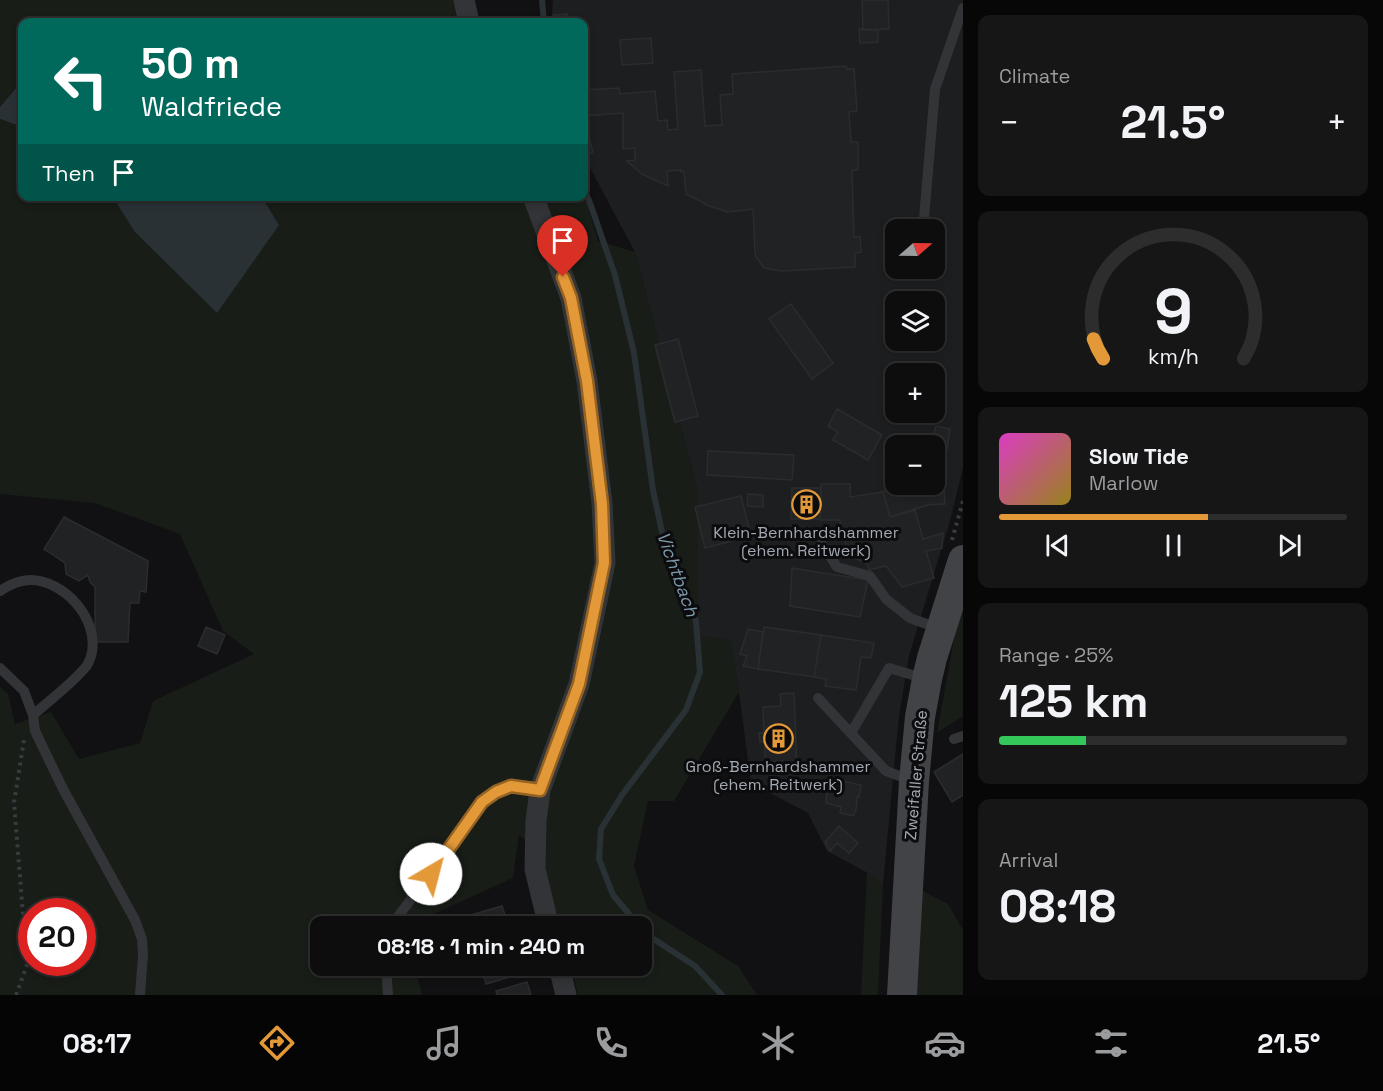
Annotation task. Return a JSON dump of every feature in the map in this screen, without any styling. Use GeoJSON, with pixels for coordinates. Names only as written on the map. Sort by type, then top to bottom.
{"type":"FeatureCollection","features":[{"type":"Feature","properties":{"kind":"main road","name":"Zweifaller Straße"},"geometry":{"type":"LineString","coordinates":[[902,995],[914,781],[920,717],[927,679],[963,560]]}},
{"type":"Feature","properties":{"kind":"street"},"geometry":{"type":"LineString","coordinates":[[464,0],[468,18]]}},
{"type":"Feature","properties":{"kind":"street"},"geometry":{"type":"LineString","coordinates":[[534,201],[571,298],[587,381],[602,504],[604,563],[579,684],[540,790],[536,821],[535,869],[546,916]]}},
{"type":"Feature","properties":{"kind":"street"},"geometry":{"type":"LineString","coordinates":[[561,976],[566,995]]}},
{"type":"Feature","properties":{"kind":"lane"},"geometry":{"type":"LineString","coordinates":[[924,219],[935,89],[963,8]]}},
{"type":"Feature","properties":{"kind":"lane"},"geometry":{"type":"LineString","coordinates":[[822,544],[837,567],[870,576],[886,599],[910,618],[941,629]]}},
{"type":"Feature","properties":{"kind":"lane"},"geometry":{"type":"LineString","coordinates":[[0,591],[13,583],[31,580],[64,591],[76,603],[92,635],[92,652],[86,667],[31,710]]}},
{"type":"Feature","properties":{"kind":"lane"},"geometry":{"type":"LineString","coordinates":[[0,668],[24,691],[35,731],[125,900],[142,939],[140,995]]}},
{"type":"Feature","properties":{"kind":"lane"},"geometry":{"type":"LineString","coordinates":[[851,733],[890,668],[927,679]]}},
{"type":"Feature","properties":{"kind":"lane"},"geometry":{"type":"LineString","coordinates":[[818,698],[886,771],[914,781]]}},
{"type":"Feature","properties":{"kind":"lane"},"geometry":{"type":"LineString","coordinates":[[398,916],[482,802],[496,792],[511,786],[540,790]]}},
{"type":"Feature","properties":{"kind":"lane"},"geometry":{"type":"LineString","coordinates":[[387,976],[388,995]]}},
{"type":"Feature","properties":{"kind":"path"},"geometry":{"type":"LineString","coordinates":[[958,522],[963,501]]}},
{"type":"Feature","properties":{"kind":"path"},"geometry":{"type":"LineString","coordinates":[[16,995],[27,965],[14,802],[31,710]]}},
{"type":"Feature","properties":{"kind":"shaded area"},"geometry":{"type":"Polygon","coordinates":[[[0,0],[466,0],[474,18],[18,18],[18,86],[0,107],[0,0]]]}},
{"type":"Feature","properties":{"kind":"shaded area"},"geometry":{"type":"Polygon","coordinates":[[[553,0],[963,0],[963,468],[950,521],[909,656],[899,716],[883,884],[827,851],[808,813],[751,783],[730,640],[698,636],[698,493],[635,252],[588,164],[588,18],[553,18],[553,0]]]}},
{"type":"Feature","properties":{"kind":"shaded area"},"geometry":{"type":"Polygon","coordinates":[[[18,86],[18,126],[0,119],[0,107],[18,86]]]}},
{"type":"Feature","properties":{"kind":"shaded area"},"geometry":{"type":"Polygon","coordinates":[[[0,119],[18,126],[18,201],[115,201],[134,231],[279,225],[264,201],[587,201],[598,241],[635,252],[698,493],[698,636],[730,639],[739,692],[674,801],[648,801],[634,866],[648,910],[738,966],[757,995],[578,995],[573,976],[652,976],[652,916],[557,916],[541,853],[519,835],[513,878],[429,916],[310,916],[310,976],[417,976],[422,995],[0,995],[0,687],[8,694],[15,724],[51,712],[79,759],[140,743],[153,701],[254,654],[223,631],[180,534],[95,503],[0,494],[0,119]]]}},
{"type":"Feature","properties":{"kind":"shaded area"},"geometry":{"type":"Polygon","coordinates":[[[115,201],[264,201],[279,225],[217,313],[134,231],[115,201]]]}},
{"type":"Feature","properties":{"kind":"shaded area"},"geometry":{"type":"Polygon","coordinates":[[[963,601],[963,716],[937,733],[958,617],[963,601]]]}},
{"type":"Feature","properties":{"kind":"shaded area"},"geometry":{"type":"Polygon","coordinates":[[[867,872],[883,884],[878,995],[861,995],[867,872]]]}},
{"type":"Feature","properties":{"kind":"shaded area"},"geometry":{"type":"Polygon","coordinates":[[[921,890],[948,904],[963,930],[963,995],[912,995],[921,890]]]}},
{"type":"Feature","properties":{"kind":"building"},"geometry":{"type":"Polygon","coordinates":[[[862,0],[888,0],[889,29],[863,30],[862,0]]]}},
{"type":"Feature","properties":{"kind":"building"},"geometry":{"type":"Polygon","coordinates":[[[567,14],[568,18],[553,18],[553,15],[567,14]]]}},
{"type":"Feature","properties":{"kind":"building"},"geometry":{"type":"Polygon","coordinates":[[[859,29],[878,30],[878,42],[860,43],[859,29]]]}},
{"type":"Feature","properties":{"kind":"building"},"geometry":{"type":"Polygon","coordinates":[[[651,38],[653,63],[622,65],[620,40],[651,38]]]}},
{"type":"Feature","properties":{"kind":"building"},"geometry":{"type":"Polygon","coordinates":[[[846,66],[847,69],[854,69],[857,111],[849,112],[851,142],[858,142],[858,170],[852,170],[854,237],[860,237],[861,252],[855,253],[855,267],[781,271],[764,268],[755,252],[753,209],[728,212],[706,205],[686,194],[684,172],[681,170],[667,171],[668,186],[642,174],[627,161],[635,160],[635,148],[623,149],[623,113],[588,116],[588,90],[619,88],[620,94],[655,91],[658,121],[667,120],[668,130],[678,129],[674,72],[701,70],[705,126],[722,125],[720,95],[733,94],[732,74],[846,66]]]}},
{"type":"Feature","properties":{"kind":"building"},"geometry":{"type":"Polygon","coordinates":[[[588,133],[593,152],[588,154],[588,133]]]}},
{"type":"Feature","properties":{"kind":"building"},"geometry":{"type":"Polygon","coordinates":[[[791,304],[833,363],[812,379],[769,319],[791,304]]]}},
{"type":"Feature","properties":{"kind":"building"},"geometry":{"type":"Polygon","coordinates":[[[678,339],[698,416],[675,422],[655,345],[678,339]]]}},
{"type":"Feature","properties":{"kind":"building"},"geometry":{"type":"Polygon","coordinates":[[[837,409],[882,435],[868,460],[833,440],[838,432],[828,426],[837,409]]]}},
{"type":"Feature","properties":{"kind":"building"},"geometry":{"type":"Polygon","coordinates":[[[936,426],[950,429],[945,463],[945,435],[933,435],[936,426]]]}},
{"type":"Feature","properties":{"kind":"building"},"geometry":{"type":"Polygon","coordinates":[[[708,451],[794,455],[792,480],[707,475],[708,451]]]}},
{"type":"Feature","properties":{"kind":"building"},"geometry":{"type":"Polygon","coordinates":[[[821,484],[850,484],[850,497],[883,492],[890,517],[915,510],[923,539],[943,533],[942,548],[926,551],[934,578],[902,587],[886,566],[869,570],[867,564],[851,556],[842,535],[845,533],[839,520],[820,520],[821,484]]]}},
{"type":"Feature","properties":{"kind":"building","name":"Klein-Bernhardshammer (ehem. Reitwerk)"},"geometry":{"type":"Polygon","coordinates":[[[792,488],[821,488],[820,519],[791,519],[792,488]]]}},
{"type":"Feature","properties":{"kind":"building"},"geometry":{"type":"Polygon","coordinates":[[[885,490],[885,495],[944,495],[945,504],[928,505],[890,517],[883,492],[885,490]]]}},
{"type":"Feature","properties":{"kind":"building"},"geometry":{"type":"Polygon","coordinates":[[[748,494],[763,495],[763,507],[747,506],[748,494]]]}},
{"type":"Feature","properties":{"kind":"building"},"geometry":{"type":"Polygon","coordinates":[[[741,496],[751,536],[705,548],[695,507],[741,496]]]}},
{"type":"Feature","properties":{"kind":"building"},"geometry":{"type":"Polygon","coordinates":[[[64,517],[148,561],[146,592],[140,591],[139,603],[130,603],[128,642],[95,642],[95,587],[88,575],[79,581],[66,574],[65,563],[44,549],[64,517]]]}},
{"type":"Feature","properties":{"kind":"building"},"geometry":{"type":"Polygon","coordinates":[[[792,568],[868,580],[860,617],[790,606],[792,568]]]}},
{"type":"Feature","properties":{"kind":"building"},"geometry":{"type":"Polygon","coordinates":[[[206,627],[225,635],[217,654],[198,646],[206,627]]]}},
{"type":"Feature","properties":{"kind":"building"},"geometry":{"type":"Polygon","coordinates":[[[764,627],[821,635],[814,677],[758,669],[764,627]]]}},
{"type":"Feature","properties":{"kind":"building"},"geometry":{"type":"Polygon","coordinates":[[[748,629],[763,632],[758,669],[743,666],[747,656],[740,654],[748,629]]]}},
{"type":"Feature","properties":{"kind":"building"},"geometry":{"type":"Polygon","coordinates":[[[821,635],[874,643],[871,658],[861,657],[856,690],[825,686],[826,679],[814,677],[821,635]]]}},
{"type":"Feature","properties":{"kind":"building","name":"Groß-Bernhardshammer (ehem. Reitwerk)"},"geometry":{"type":"Polygon","coordinates":[[[794,693],[797,773],[783,773],[782,761],[765,762],[765,742],[760,742],[759,733],[764,733],[763,707],[781,706],[780,694],[794,693]]]}},
{"type":"Feature","properties":{"kind":"building"},"geometry":{"type":"Polygon","coordinates":[[[963,754],[963,795],[952,802],[934,772],[963,754]]]}},
{"type":"Feature","properties":{"kind":"building"},"geometry":{"type":"Polygon","coordinates":[[[828,778],[861,785],[853,816],[840,813],[841,807],[826,803],[828,778]]]}},
{"type":"Feature","properties":{"kind":"building"},"geometry":{"type":"Polygon","coordinates":[[[839,826],[858,843],[849,853],[837,843],[830,851],[825,842],[839,826]]]}},
{"type":"Feature","properties":{"kind":"building"},"geometry":{"type":"Polygon","coordinates":[[[502,906],[505,916],[471,916],[502,906]]]}},
{"type":"Feature","properties":{"kind":"building"},"geometry":{"type":"Polygon","coordinates":[[[484,976],[513,976],[486,984],[484,976]]]}},
{"type":"Feature","properties":{"kind":"building"},"geometry":{"type":"Polygon","coordinates":[[[527,982],[531,995],[497,995],[496,991],[527,982]]]}},
{"type":"Feature","properties":{"kind":"waterway","name":"Vichtbach"},"geometry":{"type":"LineString","coordinates":[[542,0],[544,18]]}},
{"type":"Feature","properties":{"kind":"waterway","name":"Vichtbach"},"geometry":{"type":"LineString","coordinates":[[588,198],[615,275],[634,353],[653,490],[666,551],[696,621],[700,672],[686,710],[622,795],[601,829],[599,859],[613,895],[631,916]]}},
{"type":"Feature","properties":{"kind":"waterway","name":"Vichtbach"},"geometry":{"type":"LineString","coordinates":[[652,938],[695,966],[722,995]]}},
{"type":"Feature","properties":{"kind":"place","name":"Klein-Bernhardshammer (ehem. Reitwerk)"},"geometry":{"type":"Point","coordinates":[806,504]}},
{"type":"Feature","properties":{"kind":"place","name":"Groß-Bernhardshammer (ehem. Reitwerk)"},"geometry":{"type":"Point","coordinates":[778,738]}},
{"type":"Feature","properties":{"kind":"route"},"geometry":{"type":"LineString","coordinates":[[431,874],[482,802],[496,792],[511,786],[540,790],[579,684],[604,563],[602,504],[587,381],[571,298],[563,277]]}}]}
